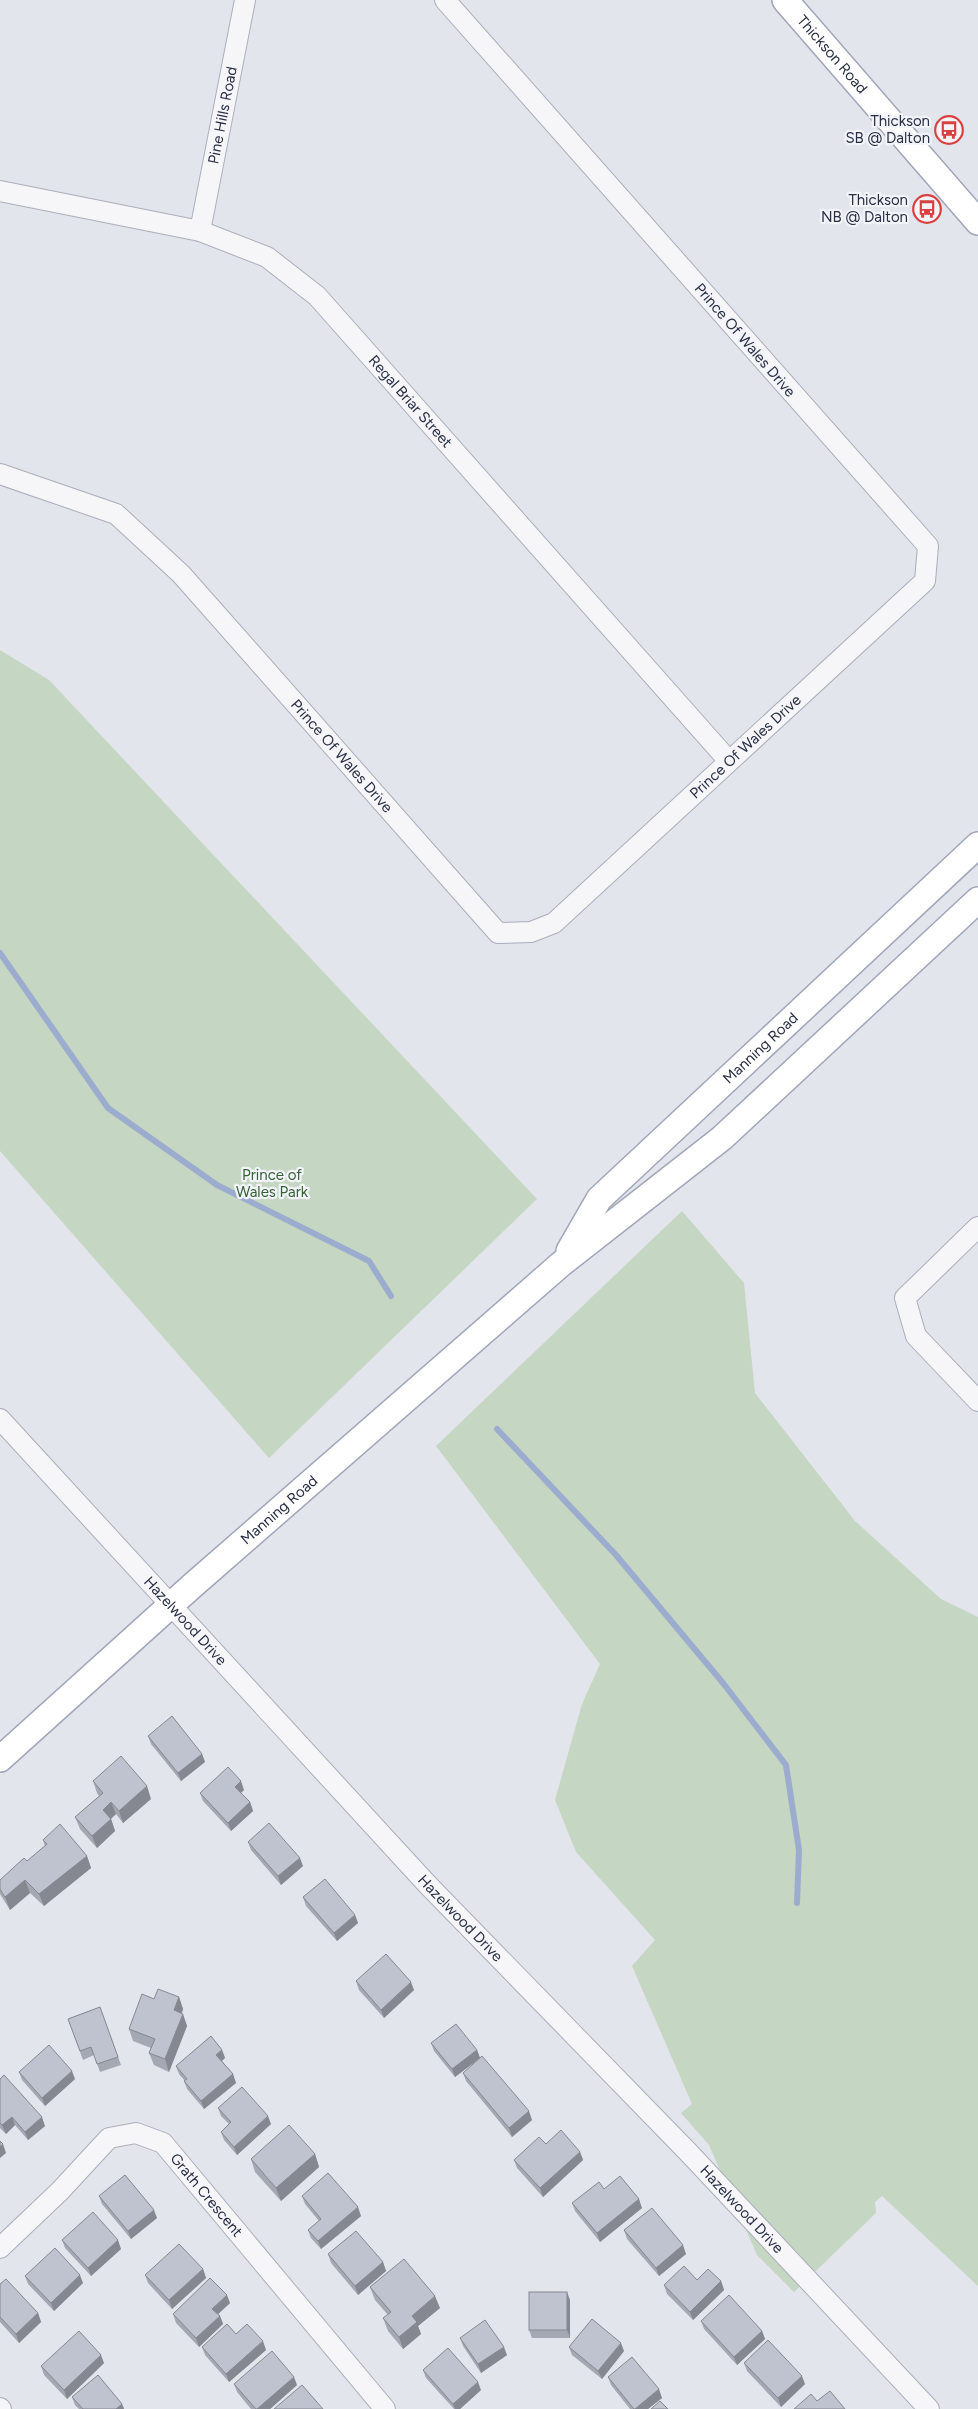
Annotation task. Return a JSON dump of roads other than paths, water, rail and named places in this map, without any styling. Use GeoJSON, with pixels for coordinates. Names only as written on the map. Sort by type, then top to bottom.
{"type":"FeatureCollection","features":[{"type":"Feature","properties":{"kind":"main road","name":"Thickson Road"},"geometry":{"type":"LineString","coordinates":[[785,0],[978,222]]}},
{"type":"Feature","properties":{"kind":"main road","name":"Manning Road"},"geometry":{"type":"LineString","coordinates":[[561,1264],[599,1199],[978,845]]}},
{"type":"Feature","properties":{"kind":"main road","name":"Manning Road"},"geometry":{"type":"LineString","coordinates":[[0,1760],[172,1604],[561,1264],[722,1138],[978,900]]}},
{"type":"Feature","properties":{"kind":"street","name":"Pine Hills Road"},"geometry":{"type":"LineString","coordinates":[[200,231],[245,0]]}},
{"type":"Feature","properties":{"kind":"street","name":"Prince Of Wales Drive"},"geometry":{"type":"LineString","coordinates":[[0,474],[116,514],[138,534],[181,574],[498,933],[531,932],[554,923],[728,760],[925,581],[928,546],[445,0]]}},
{"type":"Feature","properties":{"kind":"street","name":"Regal Briar Street"},"geometry":{"type":"LineString","coordinates":[[0,191],[200,231],[267,257],[317,296],[728,760]]}},
{"type":"Feature","properties":{"kind":"street"},"geometry":{"type":"LineString","coordinates":[[978,1226],[905,1298],[916,1336],[978,1401]]}},
{"type":"Feature","properties":{"kind":"street","name":"Hazelwood Drive"},"geometry":{"type":"LineString","coordinates":[[0,1419],[172,1604],[427,1884],[689,2153],[928,2409]]}},
{"type":"Feature","properties":{"kind":"street","name":"Grath Crescent"},"geometry":{"type":"LineString","coordinates":[[0,2248],[60,2191],[109,2138],[136,2133],[163,2143],[385,2409]]}},
{"type":"Feature","properties":{"kind":"waterway"},"geometry":{"type":"LineString","coordinates":[[0,953],[108,1108],[217,1185],[369,1261],[391,1296]]}},
{"type":"Feature","properties":{"kind":"waterway"},"geometry":{"type":"LineString","coordinates":[[497,1429],[616,1555],[723,1683],[786,1765],[799,1850],[797,1903]]}},
{"type":"Feature","properties":{"kind":"place","name":"Thickson SB @ Dalton"},"geometry":{"type":"Point","coordinates":[949,130]}},
{"type":"Feature","properties":{"kind":"place","name":"Thickson NB @ Dalton"},"geometry":{"type":"Point","coordinates":[927,209]}},
{"type":"Feature","properties":{"kind":"park label","name":"Prince of Wales Park"},"geometry":{"type":"Point","coordinates":[272,1184]}}]}
